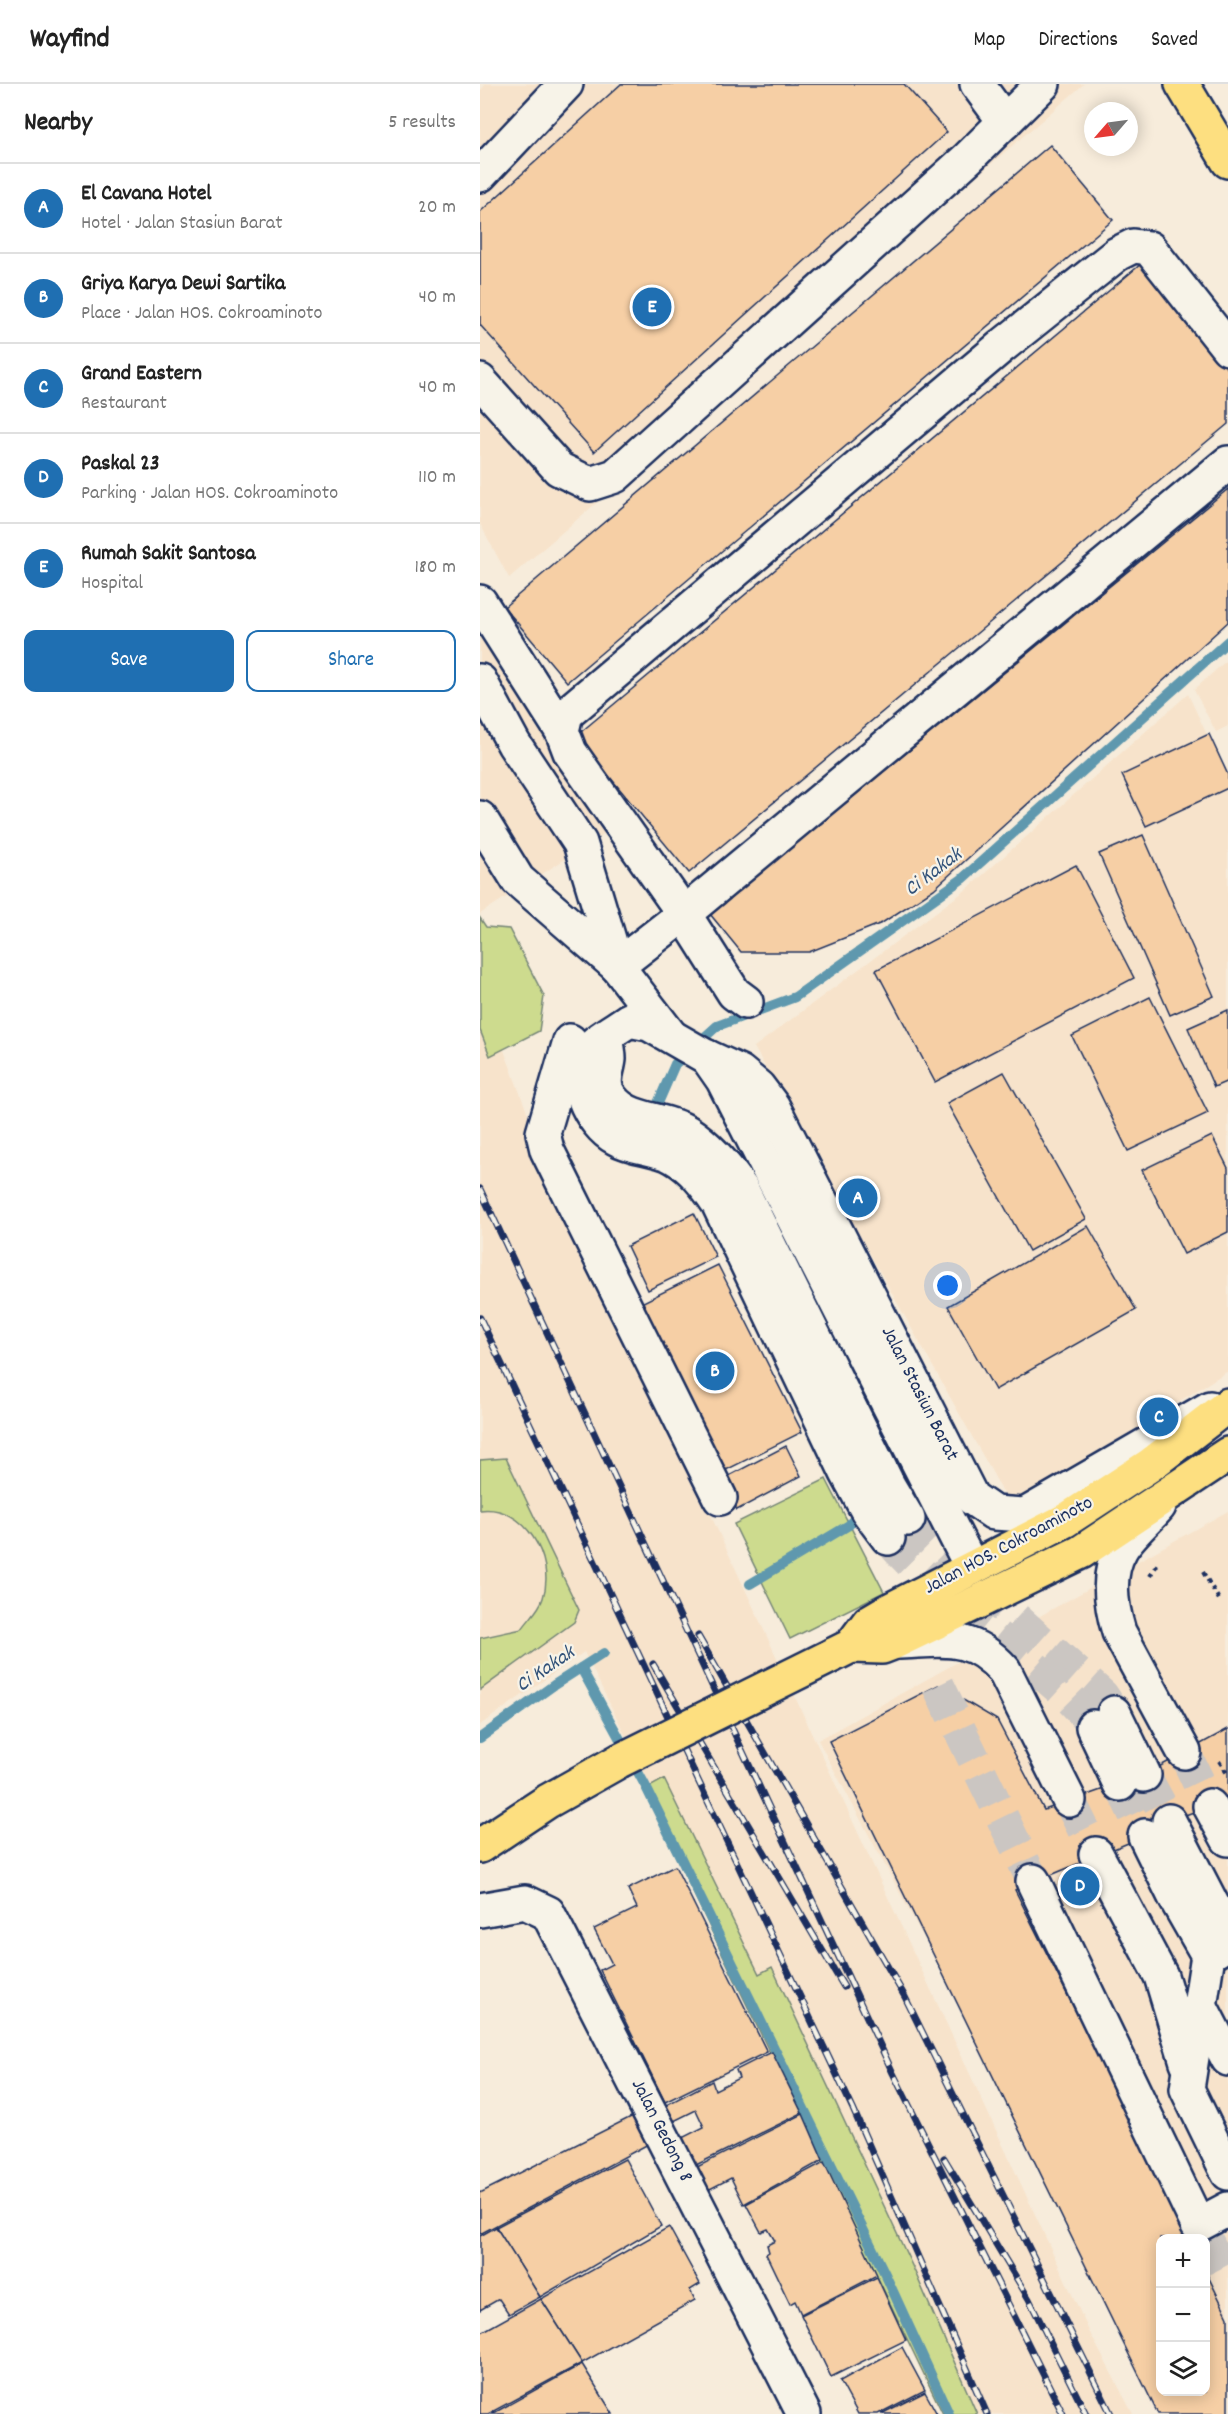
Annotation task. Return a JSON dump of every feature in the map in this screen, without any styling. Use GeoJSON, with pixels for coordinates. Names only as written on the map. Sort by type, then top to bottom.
{"type":"FeatureCollection","features":[{"type":"Feature","properties":{"kind":"main road"},"geometry":{"type":"LineString","coordinates":[[1182,84],[1228,161]]}},
{"type":"Feature","properties":{"kind":"main road","name":"Jalan HOS. Cokroaminoto"},"geometry":{"type":"LineString","coordinates":[[480,1846],[548,1801],[619,1761],[842,1650],[869,1622],[1066,1520],[1150,1465],[1228,1405]]}},
{"type":"Feature","properties":{"kind":"main road","name":"Jalan HOS. Cokroaminoto"},"geometry":{"type":"LineString","coordinates":[[842,1650],[882,1647],[896,1642],[1082,1552],[1166,1498],[1228,1454]]}},
{"type":"Feature","properties":{"kind":"street"},"geometry":{"type":"LineString","coordinates":[[480,175],[566,84]]}},
{"type":"Feature","properties":{"kind":"street"},"geometry":{"type":"LineString","coordinates":[[977,84],[1005,122]]}},
{"type":"Feature","properties":{"kind":"street"},"geometry":{"type":"LineString","coordinates":[[480,381],[559,469],[590,484],[615,476],[1005,122],[1043,84]]}},
{"type":"Feature","properties":{"kind":"street"},"geometry":{"type":"LineString","coordinates":[[562,731],[566,714],[1002,346],[1117,254],[1133,246],[1149,248],[1228,348]]}},
{"type":"Feature","properties":{"kind":"street"},"geometry":{"type":"LineString","coordinates":[[617,966],[684,914],[1228,463]]}},
{"type":"Feature","properties":{"kind":"street"},"geometry":{"type":"LineString","coordinates":[[480,602],[562,731],[570,752],[684,914],[734,993],[746,1002]]}},
{"type":"Feature","properties":{"kind":"street","name":"Jalan Stasiun Barat"},"geometry":{"type":"LineString","coordinates":[[480,681],[514,744],[580,843],[617,966]]}},
{"type":"Feature","properties":{"kind":"street","name":"Jalan Stasiun Barat"},"geometry":{"type":"LineString","coordinates":[[480,818],[518,880],[617,966],[728,1091],[972,1568]]}},
{"type":"Feature","properties":{"kind":"street"},"geometry":{"type":"LineString","coordinates":[[690,1047],[649,1024],[629,1020],[606,1036],[575,1037],[569,1043],[543,1133],[547,1150],[720,1498]]}},
{"type":"Feature","properties":{"kind":"street"},"geometry":{"type":"LineString","coordinates":[[606,1036],[609,1060],[604,1076],[607,1091],[619,1105],[630,1114],[684,1130],[708,1148],[741,1188],[889,1487],[898,1528]]}},
{"type":"Feature","properties":{"kind":"street","name":"Jalan Stasiun Barat"},"geometry":{"type":"LineString","coordinates":[[690,1047],[740,1072],[758,1086],[773,1107],[972,1498],[994,1513],[1025,1515],[1192,1416],[1228,1399]]}},
{"type":"Feature","properties":{"kind":"street"},"geometry":{"type":"LineString","coordinates":[[1166,1498],[1121,1548],[1114,1568],[1111,1590],[1113,1611],[1119,1632],[1185,1752]]}},
{"type":"Feature","properties":{"kind":"street"},"geometry":{"type":"LineString","coordinates":[[896,1642],[936,1638],[955,1640],[982,1650],[994,1659],[1004,1670],[1069,1800]]}},
{"type":"Feature","properties":{"kind":"street"},"geometry":{"type":"LineString","coordinates":[[1103,1720],[1132,1779]]}},
{"type":"Feature","properties":{"kind":"street"},"geometry":{"type":"LineString","coordinates":[[1210,1806],[1228,1839]]}},
{"type":"Feature","properties":{"kind":"street"},"geometry":{"type":"LineString","coordinates":[[1157,1828],[1176,1899],[1222,1944],[1200,2005],[1187,2089],[1228,2173]]}},
{"type":"Feature","properties":{"kind":"street"},"geometry":{"type":"LineString","coordinates":[[1096,1854],[1161,1976],[1190,2070]]}},
{"type":"Feature","properties":{"kind":"street"},"geometry":{"type":"LineString","coordinates":[[1033,1881],[1198,2225],[1228,2209]]}},
{"type":"Feature","properties":{"kind":"street","name":"Jalan Gedong 8"},"geometry":{"type":"LineString","coordinates":[[480,1910],[525,1902],[548,1913],[804,2414]]}},
{"type":"Feature","properties":{"kind":"street"},"geometry":{"type":"LineString","coordinates":[[1200,2005],[1228,2059]]}},
{"type":"Feature","properties":{"kind":"path"},"geometry":{"type":"LineString","coordinates":[[1149,1579],[1160,1559]]}},
{"type":"Feature","properties":{"kind":"path"},"geometry":{"type":"LineString","coordinates":[[1203,1572],[1221,1603]]}},
{"type":"Feature","properties":{"kind":"path"},"geometry":{"type":"LineString","coordinates":[[1218,1758],[1228,1776]]}},
{"type":"Feature","properties":{"kind":"shaded area"},"geometry":{"type":"Polygon","coordinates":[[[486,84],[1084,84],[509,578],[480,524],[480,91],[486,84]]]}},
{"type":"Feature","properties":{"kind":"shaded area"},"geometry":{"type":"Polygon","coordinates":[[[480,605],[607,832],[480,914],[480,605]]]}},
{"type":"Feature","properties":{"kind":"shaded area"},"geometry":{"type":"Polygon","coordinates":[[[1228,659],[1228,726],[1216,732],[1194,690],[1228,659]]]}},
{"type":"Feature","properties":{"kind":"shaded area"},"geometry":{"type":"Polygon","coordinates":[[[1188,694],[1228,780],[1228,1371],[1011,1506],[754,1047],[967,889],[1188,694]]]}},
{"type":"Feature","properties":{"kind":"shaded area"},"geometry":{"type":"Polygon","coordinates":[[[480,986],[536,1136],[591,1257],[1090,2333],[1133,2414],[954,2414],[882,2251],[584,1652],[480,1725],[480,986]]]}},
{"type":"Feature","properties":{"kind":"shaded area"},"geometry":{"type":"Polygon","coordinates":[[[1228,1511],[1228,2414],[1168,2414],[1159,2396],[1210,2396],[1210,2234],[1156,2234],[1156,2390],[1041,2157],[818,1740],[1228,1511]]]}},
{"type":"Feature","properties":{"kind":"green space"},"geometry":{"type":"Polygon","coordinates":[[[480,918],[486,927],[509,929],[544,996],[539,1031],[490,1056],[480,1030],[480,918]]]}},
{"type":"Feature","properties":{"kind":"green space"},"geometry":{"type":"Polygon","coordinates":[[[506,1458],[579,1610],[574,1622],[480,1690],[480,1638],[522,1629],[537,1610],[543,1598],[546,1582],[545,1567],[540,1551],[533,1537],[523,1525],[496,1510],[480,1510],[480,1460],[506,1458]]]}},
{"type":"Feature","properties":{"kind":"green space"},"geometry":{"type":"Polygon","coordinates":[[[826,1479],[884,1592],[790,1639],[734,1524],[826,1479]]]}},
{"type":"Feature","properties":{"kind":"green space"},"geometry":{"type":"Polygon","coordinates":[[[664,1779],[759,1974],[772,1967],[915,2272],[977,2414],[943,2414],[644,1790],[664,1779]]]}},
{"type":"Feature","properties":{"kind":"building"},"geometry":{"type":"Polygon","coordinates":[[[621,84],[904,84],[947,132],[594,452],[480,325],[480,212],[621,84]]]}},
{"type":"Feature","properties":{"kind":"building"},"geometry":{"type":"Polygon","coordinates":[[[1050,145],[1113,220],[567,682],[504,607],[1050,145]]]}},
{"type":"Feature","properties":{"kind":"building"},"geometry":{"type":"Polygon","coordinates":[[[1141,264],[1228,369],[1228,424],[689,873],[576,736],[1141,264]]]}},
{"type":"Feature","properties":{"kind":"building"},"geometry":{"type":"Polygon","coordinates":[[[1228,489],[1228,622],[934,889],[882,923],[809,952],[741,952],[710,914],[1228,489]]]}},
{"type":"Feature","properties":{"kind":"building"},"geometry":{"type":"Polygon","coordinates":[[[1209,734],[1228,775],[1228,788],[1146,826],[1122,775],[1209,734]]]}},
{"type":"Feature","properties":{"kind":"building"},"geometry":{"type":"Polygon","coordinates":[[[1143,835],[1214,996],[1170,1015],[1099,854],[1143,835]]]}},
{"type":"Feature","properties":{"kind":"building"},"geometry":{"type":"Polygon","coordinates":[[[1076,865],[1134,978],[935,1082],[876,970],[1076,865]]]}},
{"type":"Feature","properties":{"kind":"building"},"geometry":{"type":"Polygon","coordinates":[[[1150,997],[1208,1113],[1128,1151],[1072,1036],[1150,997]]]}},
{"type":"Feature","properties":{"kind":"building"},"geometry":{"type":"Polygon","coordinates":[[[1228,1010],[1228,1081],[1214,1087],[1188,1028],[1228,1010]]]}},
{"type":"Feature","properties":{"kind":"building"},"geometry":{"type":"Polygon","coordinates":[[[1004,1072],[1086,1219],[1029,1251],[947,1103],[1004,1072]]]}},
{"type":"Feature","properties":{"kind":"building"},"geometry":{"type":"Polygon","coordinates":[[[1212,1136],[1228,1168],[1228,1232],[1184,1254],[1142,1170],[1212,1136]]]}},
{"type":"Feature","properties":{"kind":"building"},"geometry":{"type":"Polygon","coordinates":[[[694,1213],[716,1257],[648,1290],[627,1246],[694,1213]]]}},
{"type":"Feature","properties":{"kind":"building"},"geometry":{"type":"Polygon","coordinates":[[[1088,1226],[1136,1310],[995,1390],[948,1306],[1088,1226]]]}},
{"type":"Feature","properties":{"kind":"building"},"geometry":{"type":"Polygon","coordinates":[[[718,1265],[802,1432],[712,1477],[629,1309],[718,1265]]]}},
{"type":"Feature","properties":{"kind":"building"},"geometry":{"type":"Polygon","coordinates":[[[786,1446],[801,1476],[737,1510],[721,1480],[786,1446]]]}},
{"type":"Feature","properties":{"kind":"building"},"geometry":{"type":"Polygon","coordinates":[[[938,1685],[997,1720],[1044,1810],[1144,1775],[1228,1729],[1228,1796],[1210,1806],[1169,1821],[1145,1836],[1015,1890],[1187,2234],[1156,2234],[1156,2396],[1210,2396],[1210,2280],[1228,2317],[1228,2414],[1158,2414],[829,1741],[938,1685]]]}},
{"type":"Feature","properties":{"kind":"building"},"geometry":{"type":"Polygon","coordinates":[[[675,1866],[767,2052],[665,2102],[600,1970],[612,1964],[594,1929],[637,1908],[628,1889],[675,1866]]]}},
{"type":"Feature","properties":{"kind":"building"},"geometry":{"type":"Polygon","coordinates":[[[772,2052],[802,2113],[696,2165],[682,2138],[704,2127],[696,2110],[674,2121],[666,2105],[712,2081],[715,2090],[739,2078],[736,2070],[772,2052]]]}},
{"type":"Feature","properties":{"kind":"building"},"geometry":{"type":"Polygon","coordinates":[[[803,2114],[823,2160],[744,2204],[731,2178],[708,2190],[697,2167],[803,2114]]]}},
{"type":"Feature","properties":{"kind":"building"},"geometry":{"type":"Polygon","coordinates":[[[635,2115],[654,2141],[480,2234],[480,2193],[635,2115]]]}},
{"type":"Feature","properties":{"kind":"building"},"geometry":{"type":"Polygon","coordinates":[[[625,2159],[661,2226],[540,2297],[496,2227],[625,2159]]]}},
{"type":"Feature","properties":{"kind":"building"},"geometry":{"type":"Polygon","coordinates":[[[824,2162],[877,2275],[801,2314],[795,2301],[790,2304],[766,2254],[769,2252],[767,2245],[775,2241],[768,2229],[761,2232],[746,2204],[824,2162]]]}},
{"type":"Feature","properties":{"kind":"building"},"geometry":{"type":"Polygon","coordinates":[[[496,2227],[540,2297],[509,2314],[499,2299],[480,2310],[480,2236],[496,2227]]]}},
{"type":"Feature","properties":{"kind":"building"},"geometry":{"type":"Polygon","coordinates":[[[669,2227],[700,2284],[690,2290],[695,2300],[582,2363],[541,2299],[669,2227]]]}},
{"type":"Feature","properties":{"kind":"building"},"geometry":{"type":"Polygon","coordinates":[[[877,2277],[906,2340],[831,2377],[801,2315],[877,2277]]]}},
{"type":"Feature","properties":{"kind":"building"},"geometry":{"type":"Polygon","coordinates":[[[541,2299],[582,2363],[488,2414],[480,2414],[480,2333],[541,2299]]]}},
{"type":"Feature","properties":{"kind":"building"},"geometry":{"type":"Polygon","coordinates":[[[902,2347],[925,2390],[878,2414],[858,2414],[840,2381],[902,2347]]]}},
{"type":"Feature","properties":{"kind":"building"},"geometry":{"type":"Polygon","coordinates":[[[582,2364],[613,2414],[492,2414],[582,2364]]]}},
{"type":"Feature","properties":{"kind":"building"},"geometry":{"type":"Polygon","coordinates":[[[925,2392],[937,2414],[881,2414],[925,2392]]]}},
{"type":"Feature","properties":{"kind":"waterway","name":"Ci Kakak"},"geometry":{"type":"LineString","coordinates":[[655,1110],[675,1064],[717,1026],[795,997],[962,879],[1228,641]]}},
{"type":"Feature","properties":{"kind":"waterway","name":"Ci Kakak"},"geometry":{"type":"LineString","coordinates":[[750,1584],[849,1525],[853,1520]]}},
{"type":"Feature","properties":{"kind":"waterway","name":"Ci Kakak"},"geometry":{"type":"LineString","coordinates":[[480,1738],[554,1685],[604,1653]]}},
{"type":"Feature","properties":{"kind":"waterway"},"geometry":{"type":"LineString","coordinates":[[581,1668],[645,1785],[886,2276],[949,2414]]}},
{"type":"Feature","properties":{"kind":"tunnel"},"geometry":{"type":"LineString","coordinates":[[908,1519],[950,1560],[1102,1695],[1114,1713]]}},
{"type":"Feature","properties":{"kind":"tunnel"},"geometry":{"type":"LineString","coordinates":[[888,1538],[938,1588],[1065,1694],[1093,1727]]}},
{"type":"Feature","properties":{"kind":"tunnel"},"geometry":{"type":"LineString","coordinates":[[938,1685],[1033,1881]]}},
{"type":"Feature","properties":{"kind":"tunnel"},"geometry":{"type":"LineString","coordinates":[[1184,1752],[1210,1806]]}},
{"type":"Feature","properties":{"kind":"tunnel"},"geometry":{"type":"LineString","coordinates":[[1144,1775],[1169,1821]]}},
{"type":"Feature","properties":{"kind":"tunnel"},"geometry":{"type":"LineString","coordinates":[[1120,1784],[1145,1836]]}},
{"type":"Feature","properties":{"kind":"tunnel"},"geometry":{"type":"LineString","coordinates":[[1069,1800],[1096,1854]]}},
{"type":"Feature","properties":{"kind":"tunnel"},"geometry":{"type":"LineString","coordinates":[[1210,2247],[1228,2282]]}},
{"type":"Feature","properties":{"kind":"railway"},"geometry":{"type":"LineString","coordinates":[[480,1189],[893,2073],[1063,2414]]}},
{"type":"Feature","properties":{"kind":"railway"},"geometry":{"type":"LineString","coordinates":[[480,1318],[853,2109],[987,2414]]}},
{"type":"Feature","properties":{"kind":"railway"},"geometry":{"type":"LineString","coordinates":[[698,1636],[905,1997],[1111,2414]]}},
{"type":"Feature","properties":{"kind":"railway"},"geometry":{"type":"LineString","coordinates":[[653,1664],[844,1987]]}},
{"type":"Feature","properties":{"kind":"railway"},"geometry":{"type":"LineString","coordinates":[[944,2158],[1029,2299],[1086,2414]]}},
{"type":"Feature","properties":{"kind":"place","name":"Rumah Sakit Santosa"},"geometry":{"type":"Point","coordinates":[652,307]}},
{"type":"Feature","properties":{"kind":"place","name":"El Cavana Hotel"},"geometry":{"type":"Point","coordinates":[858,1198]}},
{"type":"Feature","properties":{"kind":"place","name":"Griya Karya Dewi Sartika"},"geometry":{"type":"Point","coordinates":[715,1371]}},
{"type":"Feature","properties":{"kind":"place","name":"Grand Eastern"},"geometry":{"type":"Point","coordinates":[1159,1417]}},
{"type":"Feature","properties":{"kind":"place","name":"Paskal 23"},"geometry":{"type":"Point","coordinates":[1080,1886]}}]}
